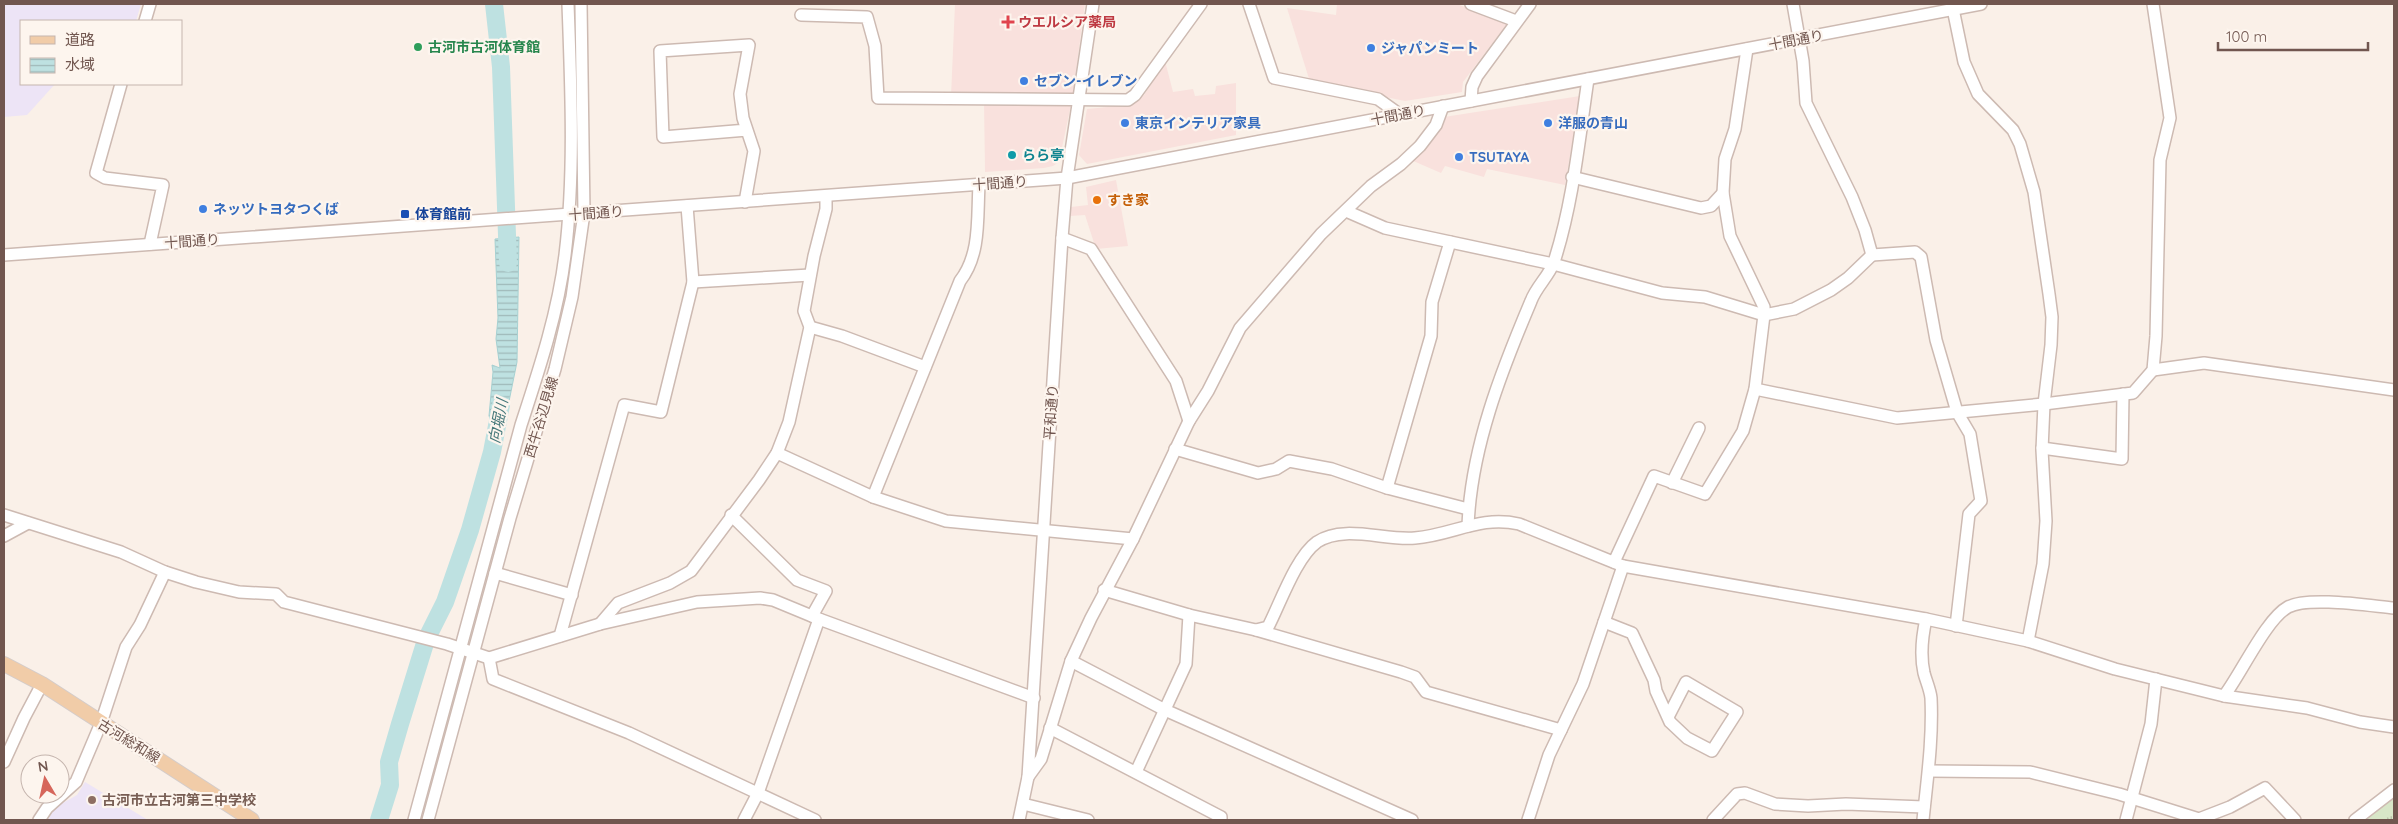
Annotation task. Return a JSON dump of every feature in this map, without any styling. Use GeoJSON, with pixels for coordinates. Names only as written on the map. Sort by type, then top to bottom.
{"type":"FeatureCollection","features":[{"type":"Feature","properties":{"kind":"main road","name":"古河総和線"},"geometry":{"type":"LineString","coordinates":[[4,664],[42,684],[252,820]]}},
{"type":"Feature","properties":{"kind":"street"},"geometry":{"type":"LineString","coordinates":[[145,20],[150,4]]}},
{"type":"Feature","properties":{"kind":"street","name":"西牛谷辺見線"},"geometry":{"type":"LineString","coordinates":[[414,820],[550,329],[565,257],[569,215],[568,4]]}},
{"type":"Feature","properties":{"kind":"street","name":"西牛谷辺見線"},"geometry":{"type":"LineString","coordinates":[[428,820],[495,573],[555,369],[572,297],[584,214],[581,4]]}},
{"type":"Feature","properties":{"kind":"street","name":"平和通り"},"geometry":{"type":"LineString","coordinates":[[1019,820],[1028,777],[1034,698],[1062,238],[1068,178],[1093,4]]}},
{"type":"Feature","properties":{"kind":"street"},"geometry":{"type":"LineString","coordinates":[[801,15],[867,17],[875,46],[878,98],[1079,98],[1128,100],[1135,95],[1201,4]]}},
{"type":"Feature","properties":{"kind":"street"},"geometry":{"type":"LineString","coordinates":[[1249,4],[1274,78],[1378,99],[1399,114]]}},
{"type":"Feature","properties":{"kind":"street"},"geometry":{"type":"LineString","coordinates":[[1471,4],[1516,21]]}},
{"type":"Feature","properties":{"kind":"street"},"geometry":{"type":"LineString","coordinates":[[1471,101],[1472,87],[1477,76],[1530,4]]}},
{"type":"Feature","properties":{"kind":"street"},"geometry":{"type":"LineString","coordinates":[[1793,4],[1803,61],[1806,103],[1852,197],[1865,230],[1872,255]]}},
{"type":"Feature","properties":{"kind":"street","name":"十間通り"},"geometry":{"type":"LineString","coordinates":[[4,254],[1068,178],[1747,49],[1952,7],[1981,4]]}},
{"type":"Feature","properties":{"kind":"street"},"geometry":{"type":"LineString","coordinates":[[1755,389],[1897,418],[2044,404],[2133,393],[2153,370],[2156,336],[2160,160],[2170,118],[2153,4]]}},
{"type":"Feature","properties":{"kind":"street"},"geometry":{"type":"LineString","coordinates":[[1952,7],[1964,62],[1978,94],[2012,130],[2020,144],[2034,192],[2052,317],[2042,448],[2046,521],[2043,564],[2028,641]]}},
{"type":"Feature","properties":{"kind":"street"},"geometry":{"type":"LineString","coordinates":[[745,202],[754,151],[747,130],[740,94],[749,45],[660,51],[663,137],[747,130]]}},
{"type":"Feature","properties":{"kind":"street"},"geometry":{"type":"LineString","coordinates":[[1528,820],[1549,755],[1583,684],[1604,622],[1618,564],[1654,476],[1705,494],[1743,431],[1755,389],[1764,307],[1730,236],[1723,193],[1725,159],[1735,129],[1747,49]]}},
{"type":"Feature","properties":{"kind":"street"},"geometry":{"type":"LineString","coordinates":[[1468,526],[1468,510],[1481,440],[1498,386],[1532,298],[1553,264],[1572,177],[1588,79]]}},
{"type":"Feature","properties":{"kind":"street"},"geometry":{"type":"LineString","coordinates":[[120,85],[96,173],[105,178],[163,185],[150,244]]}},
{"type":"Feature","properties":{"kind":"street"},"geometry":{"type":"LineString","coordinates":[[1028,777],[1041,759],[1071,661],[1104,590],[1133,538],[1189,421],[1208,391],[1240,328],[1321,234],[1371,186],[1401,164],[1420,146],[1436,125],[1443,106]]}},
{"type":"Feature","properties":{"kind":"street"},"geometry":{"type":"LineString","coordinates":[[1572,177],[1701,208],[1711,206],[1723,193]]}},
{"type":"Feature","properties":{"kind":"street"},"geometry":{"type":"LineString","coordinates":[[873,497],[960,281],[969,270],[976,238],[979,185]]}},
{"type":"Feature","properties":{"kind":"street"},"geometry":{"type":"LineString","coordinates":[[600,624],[618,603],[670,583],[691,571],[713,543],[731,514],[760,480],[777,453],[789,422],[810,327],[804,312],[810,275],[826,208],[826,196]]}},
{"type":"Feature","properties":{"kind":"street"},"geometry":{"type":"LineString","coordinates":[[560,636],[624,404],[662,412],[692,282],[687,206]]}},
{"type":"Feature","properties":{"kind":"street"},"geometry":{"type":"LineString","coordinates":[[1346,211],[1385,228],[1553,264],[1662,294],[1705,297],[1764,316],[1794,309],[1831,290],[1848,278],[1872,255],[1915,252],[1921,257],[1936,340],[1957,412],[1970,434],[1981,501],[1969,514],[1956,626]]}},
{"type":"Feature","properties":{"kind":"street"},"geometry":{"type":"LineString","coordinates":[[1062,238],[1091,249],[1176,381],[1189,421]]}},
{"type":"Feature","properties":{"kind":"street"},"geometry":{"type":"LineString","coordinates":[[1387,488],[1431,336],[1432,302],[1450,242]]}},
{"type":"Feature","properties":{"kind":"street"},"geometry":{"type":"LineString","coordinates":[[692,282],[810,275]]}},
{"type":"Feature","properties":{"kind":"street"},"geometry":{"type":"LineString","coordinates":[[810,327],[842,336],[925,367]]}},
{"type":"Feature","properties":{"kind":"street"},"geometry":{"type":"LineString","coordinates":[[2153,370],[2204,363],[2394,390]]}},
{"type":"Feature","properties":{"kind":"street"},"geometry":{"type":"LineString","coordinates":[[2042,448],[2122,459],[2123,394]]}},
{"type":"Feature","properties":{"kind":"street"},"geometry":{"type":"LineString","coordinates":[[1672,483],[1699,428]]}},
{"type":"Feature","properties":{"kind":"street"},"geometry":{"type":"LineString","coordinates":[[1175,449],[1258,473],[1276,469],[1289,461],[1332,469],[1387,488],[1468,510]]}},
{"type":"Feature","properties":{"kind":"street"},"geometry":{"type":"LineString","coordinates":[[777,453],[873,497],[946,521],[1133,538]]}},
{"type":"Feature","properties":{"kind":"street"},"geometry":{"type":"LineString","coordinates":[[731,514],[797,580],[826,591],[758,793],[744,820]]}},
{"type":"Feature","properties":{"kind":"street"},"geometry":{"type":"LineString","coordinates":[[4,515],[121,552],[165,572],[224,589],[276,594],[284,602],[447,644],[489,658],[600,624],[697,602],[760,598],[774,600],[816,618],[1034,698]]}},
{"type":"Feature","properties":{"kind":"street"},"geometry":{"type":"LineString","coordinates":[[1256,630],[1268,628],[1302,560],[1315,544],[1325,537],[1348,535],[1413,539],[1445,534],[1494,520],[1511,523],[1618,564],[1926,619],[2028,641],[2114,669],[2224,696],[2306,708],[2360,722],[2394,727]]}},
{"type":"Feature","properties":{"kind":"street"},"geometry":{"type":"LineString","coordinates":[[4,536],[28,523]]}},
{"type":"Feature","properties":{"kind":"street"},"geometry":{"type":"LineString","coordinates":[[39,820],[47,808],[76,782],[101,723],[126,647],[140,625],[165,572]]}},
{"type":"Feature","properties":{"kind":"street"},"geometry":{"type":"LineString","coordinates":[[495,573],[572,595]]}},
{"type":"Feature","properties":{"kind":"street"},"geometry":{"type":"LineString","coordinates":[[1104,590],[1188,615],[1256,630],[1401,672],[1415,677],[1426,692],[1561,730]]}},
{"type":"Feature","properties":{"kind":"street"},"geometry":{"type":"LineString","coordinates":[[2224,696],[2267,627],[2289,606],[2314,602],[2394,608]]}},
{"type":"Feature","properties":{"kind":"street"},"geometry":{"type":"LineString","coordinates":[[1136,772],[1186,664],[1188,615]]}},
{"type":"Feature","properties":{"kind":"street"},"geometry":{"type":"LineString","coordinates":[[1923,820],[1929,772],[1931,696],[1924,672],[1922,638],[1926,619]]}},
{"type":"Feature","properties":{"kind":"street"},"geometry":{"type":"LineString","coordinates":[[1604,622],[1632,633],[1654,680],[1656,691],[1668,717],[1687,738],[1712,751],[1736,712],[1686,682],[1668,717]]}},
{"type":"Feature","properties":{"kind":"street"},"geometry":{"type":"LineString","coordinates":[[489,658],[493,679],[629,733],[815,820]]}},
{"type":"Feature","properties":{"kind":"street"},"geometry":{"type":"LineString","coordinates":[[1071,661],[1165,710],[1412,820]]}},
{"type":"Feature","properties":{"kind":"street"},"geometry":{"type":"LineString","coordinates":[[2126,820],[2151,724],[2156,678]]}},
{"type":"Feature","properties":{"kind":"street"},"geometry":{"type":"LineString","coordinates":[[4,762],[42,684]]}},
{"type":"Feature","properties":{"kind":"street"},"geometry":{"type":"LineString","coordinates":[[1050,728],[1222,817],[1221,820]]}},
{"type":"Feature","properties":{"kind":"street"},"geometry":{"type":"LineString","coordinates":[[1929,772],[2030,772],[2131,798],[2198,819],[2230,807],[2265,788],[2296,820]]}},
{"type":"Feature","properties":{"kind":"street"},"geometry":{"type":"LineString","coordinates":[[2356,820],[2394,790]]}},
{"type":"Feature","properties":{"kind":"street"},"geometry":{"type":"LineString","coordinates":[[1713,820],[1737,794],[1745,793],[1775,804],[1924,807]]}},
{"type":"Feature","properties":{"kind":"street"},"geometry":{"type":"LineString","coordinates":[[1023,804],[1088,820]]}},
{"type":"Feature","properties":{"kind":"shaded area"},"geometry":{"type":"Polygon","coordinates":[[[4,4],[141,4],[136,20],[20,20],[20,85],[54,85],[27,115],[4,117],[4,4]]]}},
{"type":"Feature","properties":{"kind":"shaded area"},"geometry":{"type":"Polygon","coordinates":[[[955,4],[1085,4],[1073,93],[1069,96],[951,96],[955,4]]]}},
{"type":"Feature","properties":{"kind":"shaded area"},"geometry":{"type":"Polygon","coordinates":[[[1337,4],[1457,4],[1507,24],[1463,82],[1462,92],[1405,101],[1310,82],[1287,8],[1336,15],[1337,4]]]}},
{"type":"Feature","properties":{"kind":"shaded area"},"geometry":{"type":"Polygon","coordinates":[[[1165,61],[1173,92],[1193,89],[1195,96],[1215,94],[1216,86],[1236,83],[1236,135],[1087,164],[1079,155],[1087,109],[1128,105],[1144,95],[1165,61]]]}},
{"type":"Feature","properties":{"kind":"shaded area"},"geometry":{"type":"Polygon","coordinates":[[[1580,96],[1565,185],[1487,169],[1484,177],[1445,166],[1441,173],[1411,160],[1431,141],[1444,117],[1580,96]]]}},
{"type":"Feature","properties":{"kind":"shaded area"},"geometry":{"type":"Polygon","coordinates":[[[984,103],[1071,105],[1059,162],[1044,168],[985,172],[984,103]]]}},
{"type":"Feature","properties":{"kind":"shaded area"},"geometry":{"type":"Polygon","coordinates":[[[1116,180],[1128,246],[1096,249],[1085,215],[1070,216],[1071,207],[1088,205],[1086,187],[1116,180]]]}},
{"type":"Feature","properties":{"kind":"shaded area","name":"古河市立古河第三中学校"},"geometry":{"type":"Polygon","coordinates":[[[85,782],[148,820],[48,820],[52,812],[61,804],[70,804],[70,799],[77,795],[85,782]]]}},
{"type":"Feature","properties":{"kind":"green space"},"geometry":{"type":"Polygon","coordinates":[[[2394,790],[2394,820],[2355,820],[2394,790]]]}},
{"type":"Feature","properties":{"kind":"water"},"geometry":{"type":"Polygon","coordinates":[[[519,237],[517,362],[504,426],[496,429],[489,416],[492,365],[500,368],[496,339],[498,318],[495,239],[519,237]]]}},
{"type":"Feature","properties":{"kind":"waterway","name":"向堀川"},"geometry":{"type":"LineString","coordinates":[[494,4],[501,67],[508,263]]}},
{"type":"Feature","properties":{"kind":"waterway","name":"向堀川"},"geometry":{"type":"LineString","coordinates":[[379,820],[390,785],[389,762],[400,724],[426,640],[445,602],[470,530],[492,452],[501,405]]}},
{"type":"Feature","properties":{"kind":"place","name":"ウエルシア薬局"},"geometry":{"type":"Point","coordinates":[1008,22]}},
{"type":"Feature","properties":{"kind":"place","name":"古河市古河体育館"},"geometry":{"type":"Point","coordinates":[418,47]}},
{"type":"Feature","properties":{"kind":"place","name":"ジャパンミート"},"geometry":{"type":"Point","coordinates":[1371,48]}},
{"type":"Feature","properties":{"kind":"place","name":"セブン-イレブン"},"geometry":{"type":"Point","coordinates":[1024,81]}},
{"type":"Feature","properties":{"kind":"place","name":"東京インテリア家具"},"geometry":{"type":"Point","coordinates":[1125,123]}},
{"type":"Feature","properties":{"kind":"place","name":"洋服の青山"},"geometry":{"type":"Point","coordinates":[1548,123]}},
{"type":"Feature","properties":{"kind":"place","name":"らら亭"},"geometry":{"type":"Point","coordinates":[1012,155]}},
{"type":"Feature","properties":{"kind":"place","name":"TSUTAYA"},"geometry":{"type":"Point","coordinates":[1459,157]}},
{"type":"Feature","properties":{"kind":"place","name":"すき家"},"geometry":{"type":"Point","coordinates":[1097,200]}},
{"type":"Feature","properties":{"kind":"place","name":"ネッツトヨタつくば"},"geometry":{"type":"Point","coordinates":[203,209]}},
{"type":"Feature","properties":{"kind":"place","name":"体育館前"},"geometry":{"type":"Point","coordinates":[405,214]}},
{"type":"Feature","properties":{"kind":"place","name":"古河市立古河第三中学校"},"geometry":{"type":"Point","coordinates":[92,800]}}]}
